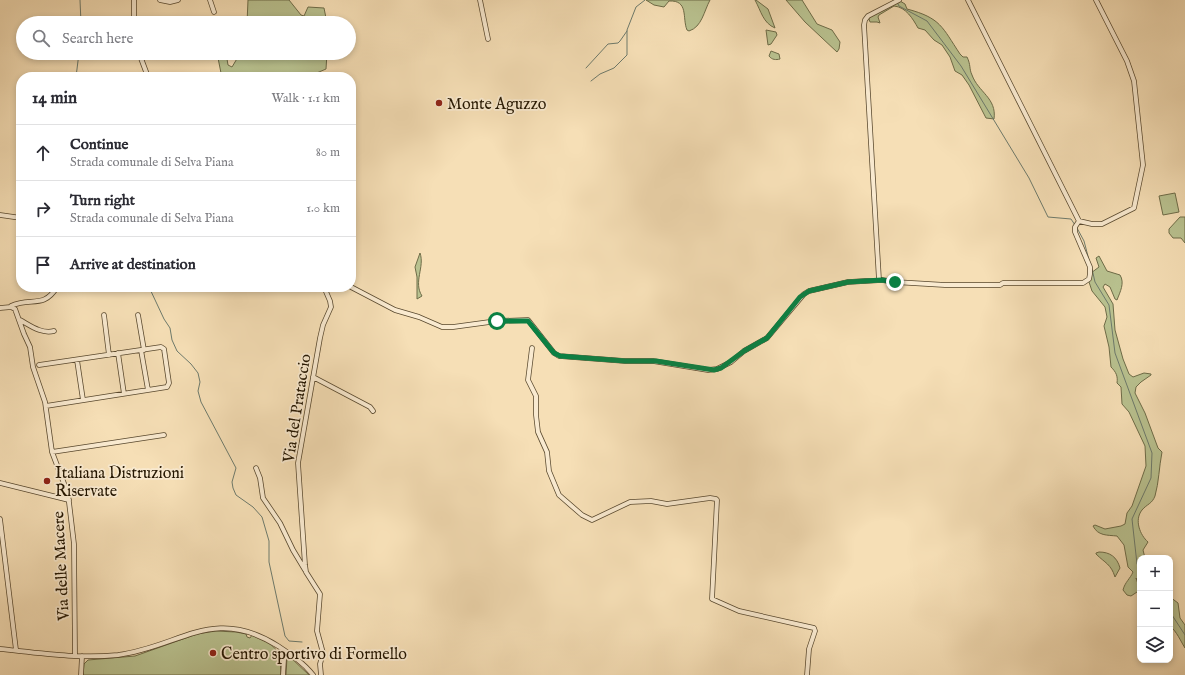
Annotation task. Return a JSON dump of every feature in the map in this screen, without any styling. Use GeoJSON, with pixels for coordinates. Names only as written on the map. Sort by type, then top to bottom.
{"type":"FeatureCollection","features":[{"type":"Feature","properties":{"kind":"street"},"geometry":{"type":"LineString","coordinates":[[134,0],[134,16]]}},
{"type":"Feature","properties":{"kind":"street"},"geometry":{"type":"LineString","coordinates":[[160,0],[168,2],[178,0]]}},
{"type":"Feature","properties":{"kind":"street"},"geometry":{"type":"LineString","coordinates":[[210,0],[214,12]]}},
{"type":"Feature","properties":{"kind":"street"},"geometry":{"type":"LineString","coordinates":[[480,0],[488,39]]}},
{"type":"Feature","properties":{"kind":"street"},"geometry":{"type":"LineString","coordinates":[[879,280],[864,24],[868,16],[899,0]]}},
{"type":"Feature","properties":{"kind":"street"},"geometry":{"type":"LineString","coordinates":[[968,0],[1079,222]]}},
{"type":"Feature","properties":{"kind":"street"},"geometry":{"type":"LineString","coordinates":[[1079,222],[1102,224],[1134,208],[1143,165],[1133,76],[1096,0]]}},
{"type":"Feature","properties":{"kind":"street"},"geometry":{"type":"LineString","coordinates":[[142,60],[146,72]]}},
{"type":"Feature","properties":{"kind":"street"},"geometry":{"type":"LineString","coordinates":[[0,216],[16,218]]}},
{"type":"Feature","properties":{"kind":"street"},"geometry":{"type":"LineString","coordinates":[[356,290],[395,310],[419,317],[442,327],[453,328],[497,321],[527,320],[554,353],[560,356],[625,361],[656,361],[712,370],[721,368],[744,351],[767,338],[800,297],[809,291],[848,282],[879,280],[957,285],[1000,285],[1003,283],[1083,283],[1089,279],[1090,271],[1074,230],[1079,222]]}},
{"type":"Feature","properties":{"kind":"street"},"geometry":{"type":"LineString","coordinates":[[0,308],[11,307],[18,303],[45,300],[53,292]]}},
{"type":"Feature","properties":{"kind":"street","name":"Via del Prataccio"},"geometry":{"type":"LineString","coordinates":[[321,675],[320,664],[323,654],[316,631],[320,594],[306,572],[298,463],[321,332],[331,307],[326,292]]}},
{"type":"Feature","properties":{"kind":"street","name":"Via delle Macere"},"geometry":{"type":"LineString","coordinates":[[11,307],[15,308],[30,347],[32,366],[46,406],[52,452],[65,484],[69,500],[74,544],[75,656]]}},
{"type":"Feature","properties":{"kind":"street"},"geometry":{"type":"LineString","coordinates":[[104,315],[109,355]]}},
{"type":"Feature","properties":{"kind":"street"},"geometry":{"type":"LineString","coordinates":[[138,315],[148,390]]}},
{"type":"Feature","properties":{"kind":"street"},"geometry":{"type":"LineString","coordinates":[[20,320],[40,331],[54,331]]}},
{"type":"Feature","properties":{"kind":"street"},"geometry":{"type":"LineString","coordinates":[[39,365],[118,353],[164,348],[169,386],[46,406]]}},
{"type":"Feature","properties":{"kind":"street"},"geometry":{"type":"LineString","coordinates":[[532,348],[528,380],[536,399],[538,434],[547,452],[548,469],[559,496],[582,515],[592,520],[630,502],[651,500],[667,504],[710,498],[716,499],[712,599],[739,611],[814,628],[815,631],[809,653],[807,675]]}},
{"type":"Feature","properties":{"kind":"street"},"geometry":{"type":"LineString","coordinates":[[118,353],[124,394]]}},
{"type":"Feature","properties":{"kind":"street"},"geometry":{"type":"LineString","coordinates":[[77,360],[83,400]]}},
{"type":"Feature","properties":{"kind":"street"},"geometry":{"type":"LineString","coordinates":[[313,377],[370,407],[374,411]]}},
{"type":"Feature","properties":{"kind":"street"},"geometry":{"type":"LineString","coordinates":[[52,452],[164,435]]}},
{"type":"Feature","properties":{"kind":"street"},"geometry":{"type":"LineString","coordinates":[[256,468],[261,481],[263,498],[280,523],[306,572]]}},
{"type":"Feature","properties":{"kind":"street"},"geometry":{"type":"LineString","coordinates":[[0,484],[69,500]]}},
{"type":"Feature","properties":{"kind":"street"},"geometry":{"type":"LineString","coordinates":[[0,519],[16,650]]}},
{"type":"Feature","properties":{"kind":"street"},"geometry":{"type":"LineString","coordinates":[[0,649],[75,656],[104,656],[132,652],[186,634],[207,629],[233,629],[249,632],[269,641],[304,665],[313,675]]}},
{"type":"Feature","properties":{"kind":"street"},"geometry":{"type":"LineString","coordinates":[[283,675],[286,652]]}},
{"type":"Feature","properties":{"kind":"street"},"geometry":{"type":"LineString","coordinates":[[81,675],[82,656]]}},
{"type":"Feature","properties":{"kind":"green space"},"geometry":{"type":"Polygon","coordinates":[[[248,0],[289,0],[301,15],[304,16],[247,16],[248,0]]]}},
{"type":"Feature","properties":{"kind":"green space"},"geometry":{"type":"Polygon","coordinates":[[[646,0],[710,0],[700,22],[689,31],[687,30],[684,11],[680,3],[669,1],[664,7],[654,5],[646,0]]]}},
{"type":"Feature","properties":{"kind":"green space"},"geometry":{"type":"Polygon","coordinates":[[[755,0],[768,9],[775,28],[765,20],[755,0]]]}},
{"type":"Feature","properties":{"kind":"green space"},"geometry":{"type":"Polygon","coordinates":[[[786,0],[802,0],[817,24],[832,30],[840,42],[837,52],[805,22],[786,0]]]}},
{"type":"Feature","properties":{"kind":"green space"},"geometry":{"type":"Polygon","coordinates":[[[900,1],[905,4],[907,9],[927,16],[940,25],[960,54],[963,57],[967,57],[971,73],[975,81],[993,106],[994,119],[986,118],[969,85],[962,75],[955,71],[950,57],[942,45],[934,40],[925,30],[918,28],[906,11],[894,6],[879,15],[878,17],[880,23],[870,22],[870,16],[900,1]]]}},
{"type":"Feature","properties":{"kind":"green space"},"geometry":{"type":"Polygon","coordinates":[[[308,7],[324,8],[326,16],[304,16],[308,7]]]}},
{"type":"Feature","properties":{"kind":"green space"},"geometry":{"type":"Polygon","coordinates":[[[766,30],[776,32],[777,35],[771,44],[768,45],[766,30]]]}},
{"type":"Feature","properties":{"kind":"green space"},"geometry":{"type":"Polygon","coordinates":[[[771,51],[779,54],[780,59],[777,60],[770,57],[771,51]]]}},
{"type":"Feature","properties":{"kind":"green space"},"geometry":{"type":"Polygon","coordinates":[[[218,60],[227,60],[228,65],[232,67],[236,60],[327,60],[326,69],[319,72],[221,72],[218,60]]]}},
{"type":"Feature","properties":{"kind":"green space"},"geometry":{"type":"Polygon","coordinates":[[[1175,193],[1179,212],[1163,215],[1159,196],[1175,193]]]}},
{"type":"Feature","properties":{"kind":"green space"},"geometry":{"type":"Polygon","coordinates":[[[1180,217],[1185,217],[1185,243],[1181,238],[1173,238],[1169,233],[1169,229],[1180,217]]]}},
{"type":"Feature","properties":{"kind":"green space"},"geometry":{"type":"Polygon","coordinates":[[[420,253],[421,264],[419,285],[422,296],[417,299],[417,277],[415,267],[420,253]]]}},
{"type":"Feature","properties":{"kind":"green space"},"geometry":{"type":"Polygon","coordinates":[[[1099,256],[1107,271],[1120,275],[1122,288],[1117,300],[1115,299],[1110,287],[1105,284],[1103,287],[1113,304],[1115,330],[1129,374],[1133,377],[1144,373],[1151,374],[1136,387],[1135,393],[1145,413],[1158,448],[1162,452],[1154,499],[1142,510],[1138,518],[1140,531],[1148,542],[1143,550],[1144,555],[1137,555],[1137,592],[1131,596],[1127,595],[1123,590],[1133,572],[1128,567],[1124,545],[1117,536],[1097,532],[1093,526],[1095,525],[1105,529],[1125,524],[1127,513],[1132,506],[1146,466],[1145,446],[1129,412],[1122,404],[1121,387],[1117,383],[1116,374],[1111,367],[1109,347],[1104,326],[1107,317],[1105,307],[1092,291],[1089,282],[1091,273],[1099,267],[1096,258],[1099,256]]]}},
{"type":"Feature","properties":{"kind":"green space"},"geometry":{"type":"Polygon","coordinates":[[[1099,552],[1110,554],[1117,561],[1120,568],[1115,577],[1110,566],[1096,554],[1099,552]]]}},
{"type":"Feature","properties":{"kind":"green space"},"geometry":{"type":"Polygon","coordinates":[[[1173,599],[1178,603],[1180,618],[1185,625],[1185,648],[1177,633],[1173,629],[1173,599]]]}},
{"type":"Feature","properties":{"kind":"green space","name":"Centro sportivo di Formello"},"geometry":{"type":"Polygon","coordinates":[[[216,631],[246,634],[247,637],[250,638],[252,635],[267,642],[278,653],[281,675],[83,675],[84,664],[88,660],[135,656],[197,634],[216,631]]]}},
{"type":"Feature","properties":{"kind":"green space"},"geometry":{"type":"Polygon","coordinates":[[[289,656],[309,675],[286,675],[287,657],[289,656]]]}},
{"type":"Feature","properties":{"kind":"waterway"},"geometry":{"type":"LineString","coordinates":[[80,0],[81,16]]}},
{"type":"Feature","properties":{"kind":"waterway"},"geometry":{"type":"LineString","coordinates":[[591,81],[600,74],[614,68],[627,55],[627,30],[636,7],[645,0]]}},
{"type":"Feature","properties":{"kind":"waterway"},"geometry":{"type":"LineString","coordinates":[[897,2],[899,6],[927,21],[961,66],[1029,178],[1048,217],[1071,219],[1075,225]]}},
{"type":"Feature","properties":{"kind":"waterway"},"geometry":{"type":"LineString","coordinates":[[586,68],[608,44],[618,43],[627,31]]}},
{"type":"Feature","properties":{"kind":"waterway"},"geometry":{"type":"LineString","coordinates":[[77,72],[78,60]]}},
{"type":"Feature","properties":{"kind":"waterway"},"geometry":{"type":"LineString","coordinates":[[1077,228],[1084,241],[1089,260]]}},
{"type":"Feature","properties":{"kind":"waterway"},"geometry":{"type":"LineString","coordinates":[[1092,269],[1095,282],[1109,305],[1115,353],[1152,453],[1151,478],[1132,519],[1137,564]]}},
{"type":"Feature","properties":{"kind":"waterway"},"geometry":{"type":"LineString","coordinates":[[151,292],[170,328],[172,340],[177,351],[198,373],[200,382],[198,391],[201,402],[236,468],[232,482],[236,495],[253,507],[262,517],[269,541],[269,562],[285,636],[289,641],[302,642]]}},
{"type":"Feature","properties":{"kind":"waterway"},"geometry":{"type":"LineString","coordinates":[[1173,617],[1185,635]]}},
{"type":"Feature","properties":{"kind":"place","name":"Monte Aguzzo"},"geometry":{"type":"Point","coordinates":[439,103]}},
{"type":"Feature","properties":{"kind":"place","name":"Italiana Distruzioni Riservate"},"geometry":{"type":"Point","coordinates":[47,481]}},
{"type":"Feature","properties":{"kind":"place","name":"Centro sportivo di Formello"},"geometry":{"type":"Point","coordinates":[213,653]}},
{"type":"Feature","properties":{"kind":"route"},"geometry":{"type":"LineString","coordinates":[[497,321],[525,320],[530,322],[554,353],[560,356],[625,361],[656,361],[714,370],[731,362],[744,351],[767,338],[800,297],[809,291],[848,282],[882,280],[895,282]]}}]}
